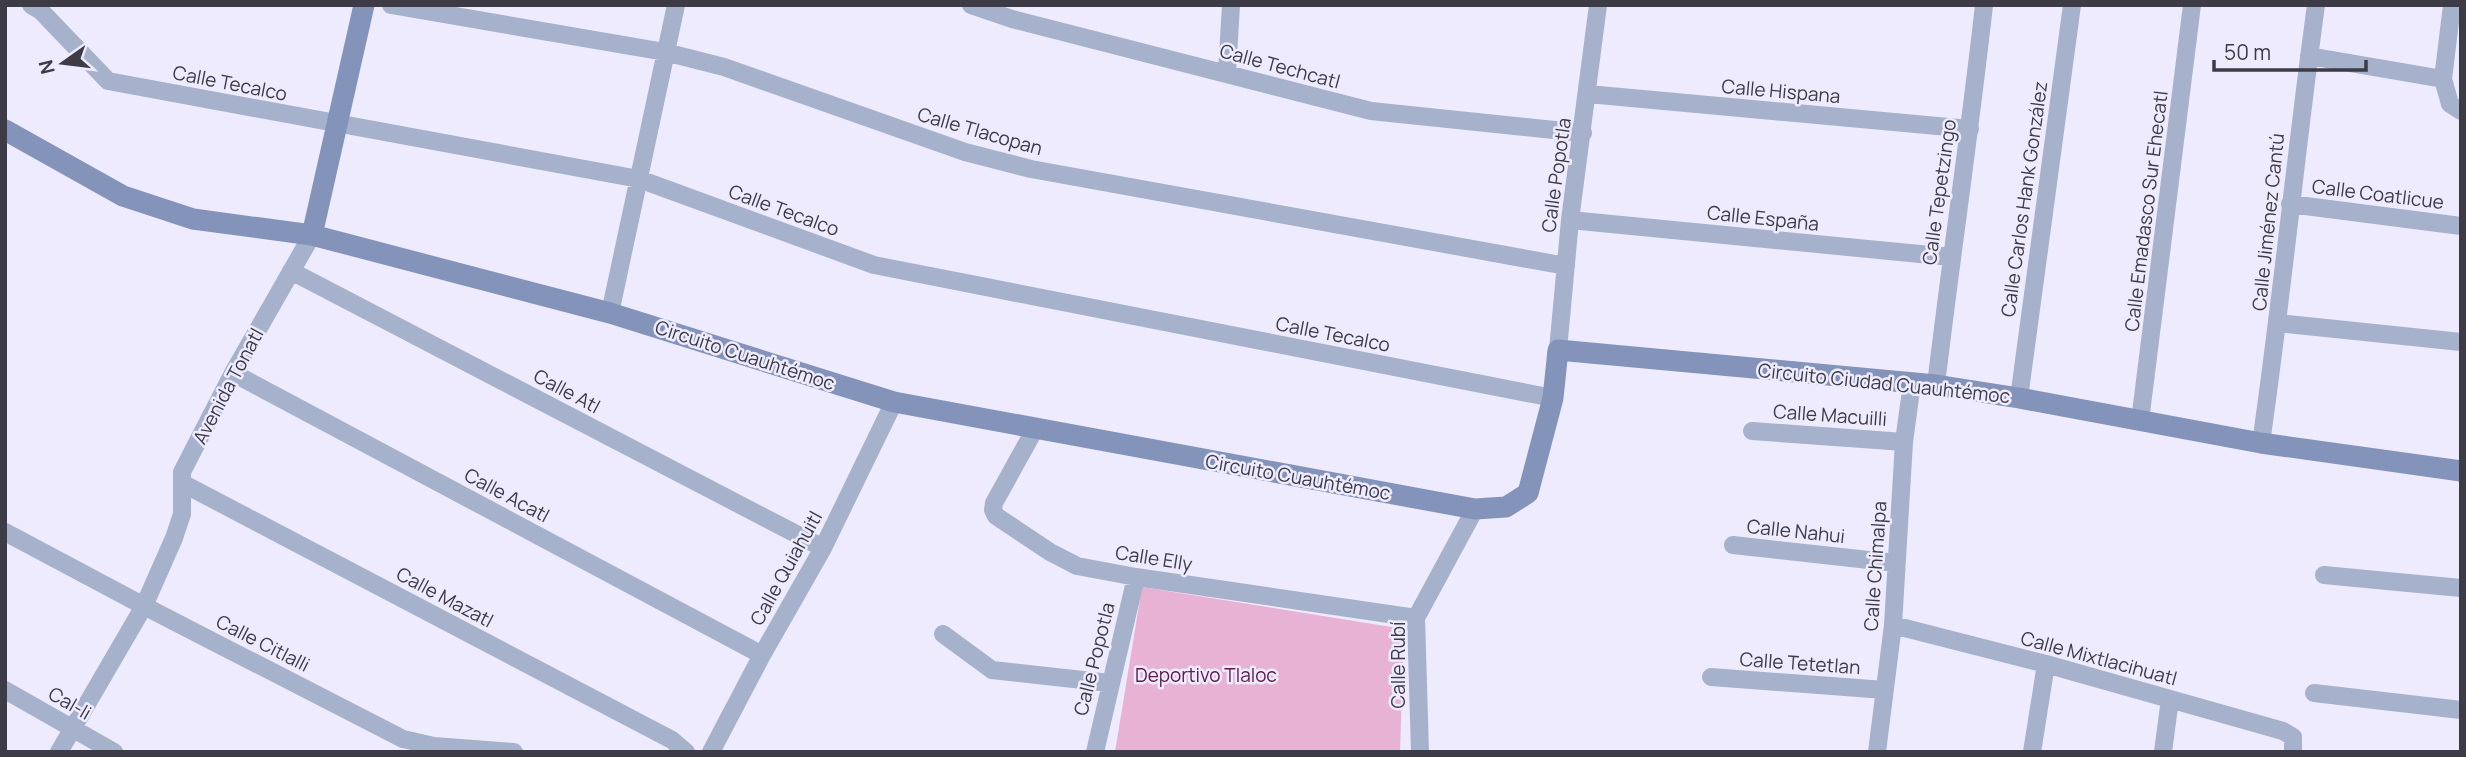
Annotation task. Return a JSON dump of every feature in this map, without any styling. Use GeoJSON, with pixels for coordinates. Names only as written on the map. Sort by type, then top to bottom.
{"type":"FeatureCollection","features":[{"type":"Feature","properties":{"kind":"street","name":"Calle Tecalco"},"geometry":{"type":"LineString","coordinates":[[32,5],[41,11],[108,81],[639,179],[874,265],[1553,398]]}},
{"type":"Feature","properties":{"kind":"street","name":"Avenida Tonatl"},"geometry":{"type":"LineString","coordinates":[[59,752],[144,606],[182,514],[182,472],[233,373],[312,235],[364,5]]}},
{"type":"Feature","properties":{"kind":"street","name":"Calle Tlacopan"},"geometry":{"type":"LineString","coordinates":[[391,5],[665,52],[723,67],[965,152],[1031,169],[1566,266]]}},
{"type":"Feature","properties":{"kind":"street"},"geometry":{"type":"LineString","coordinates":[[610,313],[676,5]]}},
{"type":"Feature","properties":{"kind":"street","name":"Calle Techcatl"},"geometry":{"type":"LineString","coordinates":[[971,5],[1014,12],[1371,111],[1583,133]]}},
{"type":"Feature","properties":{"kind":"street"},"geometry":{"type":"LineString","coordinates":[[1227,73],[1231,5]]}},
{"type":"Feature","properties":{"kind":"street","name":"Calle Popotla"},"geometry":{"type":"LineString","coordinates":[[1558,350],[1570,220],[1598,5]]}},
{"type":"Feature","properties":{"kind":"street","name":"Calle Tepetzingo"},"geometry":{"type":"LineString","coordinates":[[1936,385],[1984,5]]}},
{"type":"Feature","properties":{"kind":"street","name":"Calle Carlos Hank González"},"geometry":{"type":"LineString","coordinates":[[2019,398],[2072,5]]}},
{"type":"Feature","properties":{"kind":"street","name":"Calle Emadasco Sur Ehecatl"},"geometry":{"type":"LineString","coordinates":[[2140,421],[2192,5]]}},
{"type":"Feature","properties":{"kind":"street","name":"Calle Jiménez Cantú"},"geometry":{"type":"LineString","coordinates":[[2261,443],[2316,5]]}},
{"type":"Feature","properties":{"kind":"street"},"geometry":{"type":"LineString","coordinates":[[2452,5],[2444,79],[2450,104],[2461,111]]}},
{"type":"Feature","properties":{"kind":"street"},"geometry":{"type":"LineString","coordinates":[[2309,56],[2444,79]]}},
{"type":"Feature","properties":{"kind":"street","name":"Calle Hispana"},"geometry":{"type":"LineString","coordinates":[[1588,94],[1970,130]]}},
{"type":"Feature","properties":{"kind":"street","name":"Circuito Cuauhtémoc"},"geometry":{"type":"LineString","coordinates":[[5,130],[123,196],[193,219],[312,235],[610,313],[894,402],[1475,509],[1506,507],[1528,493],[1553,398]]}},
{"type":"Feature","properties":{"kind":"street","name":"Calle Coatlicue"},"geometry":{"type":"LineString","coordinates":[[2290,204],[2461,226]]}},
{"type":"Feature","properties":{"kind":"street","name":"Calle España"},"geometry":{"type":"LineString","coordinates":[[1570,220],[1951,257]]}},
{"type":"Feature","properties":{"kind":"street","name":"Calle Atl"},"geometry":{"type":"LineString","coordinates":[[291,271],[823,548]]}},
{"type":"Feature","properties":{"kind":"street"},"geometry":{"type":"LineString","coordinates":[[2278,323],[2461,342]]}},
{"type":"Feature","properties":{"kind":"street"},"geometry":{"type":"LineString","coordinates":[[1553,398],[1558,350]]}},
{"type":"Feature","properties":{"kind":"street","name":"Circuito Ciudad Cuauhtémoc"},"geometry":{"type":"LineString","coordinates":[[1558,350],[1936,385],[2261,443],[2461,471]]}},
{"type":"Feature","properties":{"kind":"street","name":"Calle Acatl"},"geometry":{"type":"LineString","coordinates":[[233,373],[762,655]]}},
{"type":"Feature","properties":{"kind":"street","name":"Calle Chimalpa"},"geometry":{"type":"LineString","coordinates":[[1877,752],[1893,625],[1904,442],[1912,383]]}},
{"type":"Feature","properties":{"kind":"street","name":"Calle Quiahuitl"},"geometry":{"type":"LineString","coordinates":[[711,752],[823,548],[894,402]]}},
{"type":"Feature","properties":{"kind":"street","name":"Calle Elly"},"geometry":{"type":"LineString","coordinates":[[1035,429],[994,503],[993,510],[996,516],[1050,552],[1077,566],[1416,618]]}},
{"type":"Feature","properties":{"kind":"street","name":"Calle Macuilli"},"geometry":{"type":"LineString","coordinates":[[1752,431],[1904,442]]}},
{"type":"Feature","properties":{"kind":"street","name":"Calle Mazatl"},"geometry":{"type":"LineString","coordinates":[[182,483],[672,740],[686,752]]}},
{"type":"Feature","properties":{"kind":"street","name":"Calle Rubí"},"geometry":{"type":"LineString","coordinates":[[1420,752],[1416,618],[1475,509]]}},
{"type":"Feature","properties":{"kind":"street","name":"Calle Citlalli"},"geometry":{"type":"LineString","coordinates":[[5,532],[403,738],[434,746],[514,752]]}},
{"type":"Feature","properties":{"kind":"street","name":"Calle Nahui"},"geometry":{"type":"LineString","coordinates":[[1733,545],[1896,563]]}},
{"type":"Feature","properties":{"kind":"street"},"geometry":{"type":"LineString","coordinates":[[2324,575],[2461,588]]}},
{"type":"Feature","properties":{"kind":"street","name":"Calle Popotla"},"geometry":{"type":"LineString","coordinates":[[1095,752],[1136,577]]}},
{"type":"Feature","properties":{"kind":"street","name":"Calle Mixtlacihuatl"},"geometry":{"type":"LineString","coordinates":[[1893,625],[2046,664],[2283,731],[2293,744]]}},
{"type":"Feature","properties":{"kind":"street"},"geometry":{"type":"LineString","coordinates":[[943,634],[992,670],[1110,683]]}},
{"type":"Feature","properties":{"kind":"street"},"geometry":{"type":"LineString","coordinates":[[2032,752],[2046,664]]}},
{"type":"Feature","properties":{"kind":"street","name":"Calle Tetetlan"},"geometry":{"type":"LineString","coordinates":[[1712,677],[1885,690]]}},
{"type":"Feature","properties":{"kind":"street","name":"Cal-li"},"geometry":{"type":"LineString","coordinates":[[5,690],[114,752]]}},
{"type":"Feature","properties":{"kind":"street"},"geometry":{"type":"LineString","coordinates":[[2314,693],[2461,710]]}},
{"type":"Feature","properties":{"kind":"street"},"geometry":{"type":"LineString","coordinates":[[2163,752],[2171,699]]}},
{"type":"Feature","properties":{"kind":"green space","name":"Deportivo Tlaloc"},"geometry":{"type":"Polygon","coordinates":[[[1142,587],[1404,629],[1400,752],[1115,752],[1142,587]]]}}]}
